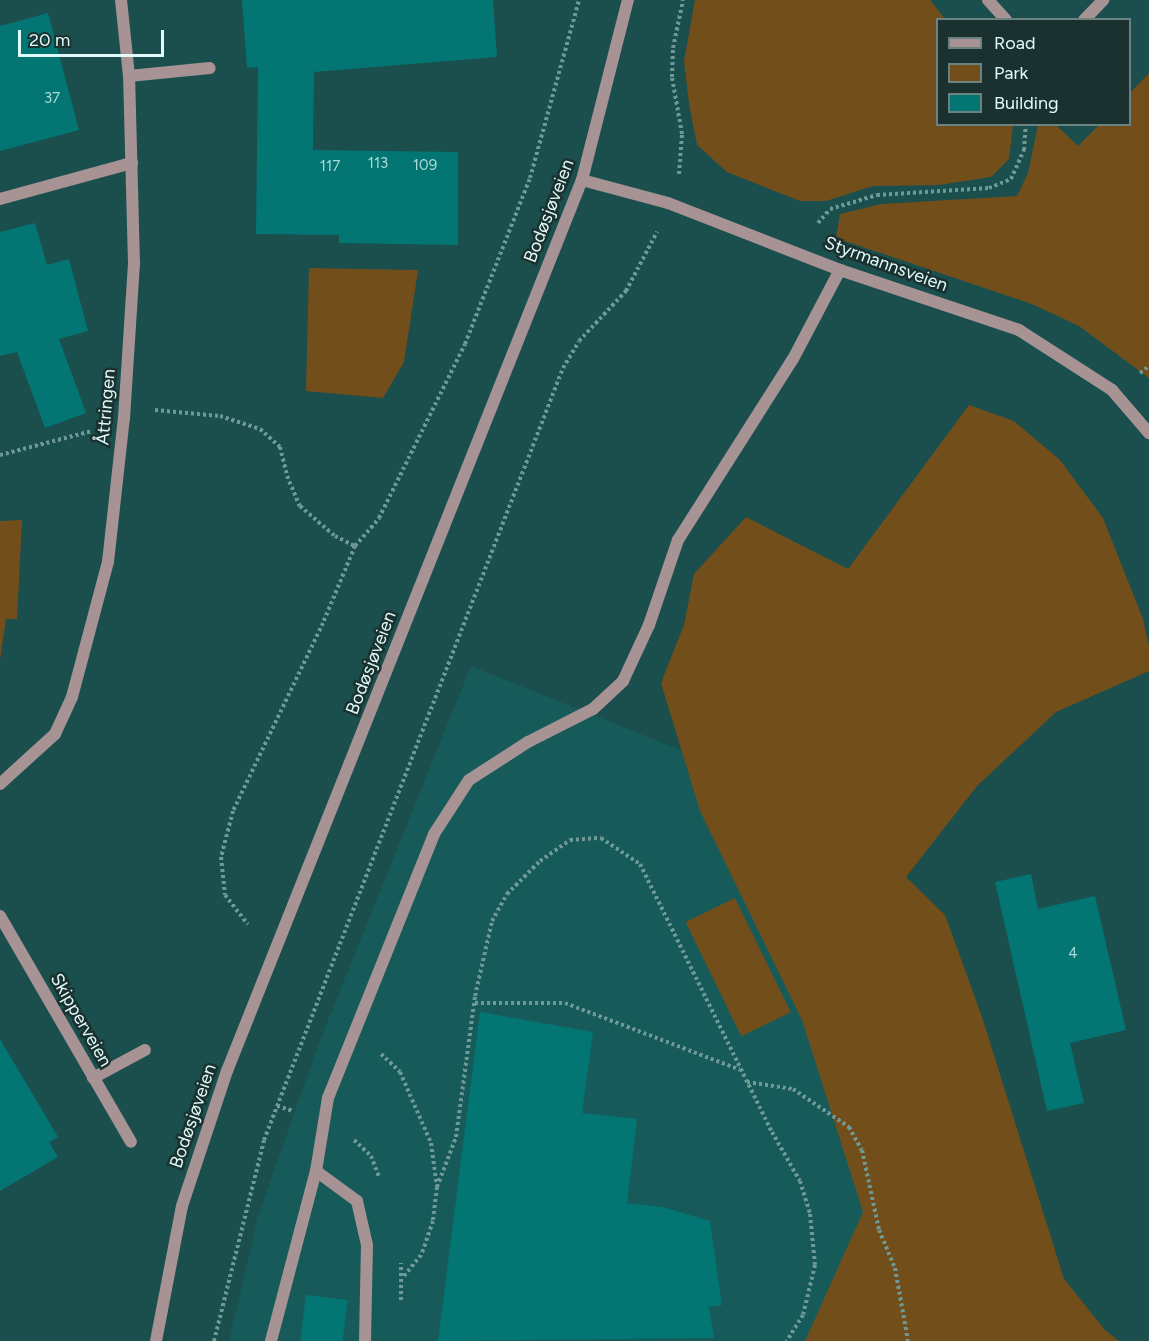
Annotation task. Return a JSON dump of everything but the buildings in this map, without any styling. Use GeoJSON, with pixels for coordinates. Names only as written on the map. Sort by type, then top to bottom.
{"type":"FeatureCollection","features":[{"type":"Feature","properties":{"kind":"street","name":"Åttringen"},"geometry":{"type":"LineString","coordinates":[[0,784],[55,734],[72,697],[105,572],[124,418],[134,264],[129,76],[121,0]]}},
{"type":"Feature","properties":{"kind":"street","name":"Bodøsjøveien"},"geometry":{"type":"LineString","coordinates":[[156,1341],[182,1206],[227,1071],[582,180],[628,0]]}},
{"type":"Feature","properties":{"kind":"street"},"geometry":{"type":"LineString","coordinates":[[988,0],[1004,18]]}},
{"type":"Feature","properties":{"kind":"street"},"geometry":{"type":"LineString","coordinates":[[1086,18],[1102,0]]}},
{"type":"Feature","properties":{"kind":"street"},"geometry":{"type":"LineString","coordinates":[[129,76],[210,68]]}},
{"type":"Feature","properties":{"kind":"street"},"geometry":{"type":"LineString","coordinates":[[0,199],[132,163]]}},
{"type":"Feature","properties":{"kind":"street","name":"Styrmannsveien"},"geometry":{"type":"LineString","coordinates":[[582,180],[668,203],[840,270],[1019,330],[1112,390],[1149,432]]}},
{"type":"Feature","properties":{"kind":"street"},"geometry":{"type":"LineString","coordinates":[[271,1341],[316,1171],[328,1098],[434,834],[469,780],[528,742],[593,709],[623,681],[649,625],[678,540],[793,359],[840,270]]}},
{"type":"Feature","properties":{"kind":"street","name":"Skipperveien"},"geometry":{"type":"LineString","coordinates":[[0,916],[131,1142]]}},
{"type":"Feature","properties":{"kind":"street"},"geometry":{"type":"LineString","coordinates":[[93,1077],[145,1050]]}},
{"type":"Feature","properties":{"kind":"street"},"geometry":{"type":"LineString","coordinates":[[316,1171],[357,1201],[367,1245],[365,1341]]}},
{"type":"Feature","properties":{"kind":"path"},"geometry":{"type":"LineString","coordinates":[[248,924],[225,895],[220,857],[233,811],[323,623],[355,546],[380,518],[465,344],[530,178],[579,0]]}},
{"type":"Feature","properties":{"kind":"path"},"geometry":{"type":"LineString","coordinates":[[679,175],[682,134],[672,77],[673,48],[683,0]]}},
{"type":"Feature","properties":{"kind":"path"},"geometry":{"type":"LineString","coordinates":[[818,223],[830,209],[877,195],[988,188],[1011,179],[1024,150],[1026,126]]}},
{"type":"Feature","properties":{"kind":"path"},"geometry":{"type":"LineString","coordinates":[[214,1341],[264,1140],[343,928],[563,368],[579,341],[626,291],[659,229]]}},
{"type":"Feature","properties":{"kind":"path"},"geometry":{"type":"LineString","coordinates":[[146,411],[220,417],[260,429],[280,447],[287,476],[300,506],[335,536],[355,546]]}},
{"type":"Feature","properties":{"kind":"path"},"geometry":{"type":"LineString","coordinates":[[0,455],[101,429]]}},
{"type":"Feature","properties":{"kind":"path"},"geometry":{"type":"LineString","coordinates":[[403,1277],[421,1255],[433,1221],[437,1187],[456,1137],[475,1003],[492,921],[507,894],[540,861],[570,840],[601,838],[640,864],[747,1082],[800,1181],[810,1214],[815,1265],[803,1315],[787,1341]]}},
{"type":"Feature","properties":{"kind":"path"},"geometry":{"type":"LineString","coordinates":[[475,1003],[565,1004],[742,1071]]}},
{"type":"Feature","properties":{"kind":"path"},"geometry":{"type":"LineString","coordinates":[[379,1052],[400,1072],[430,1143],[437,1187]]}},
{"type":"Feature","properties":{"kind":"path"},"geometry":{"type":"LineString","coordinates":[[747,1082],[793,1089],[849,1127],[862,1150],[879,1230],[896,1269],[908,1341]]}},
{"type":"Feature","properties":{"kind":"shaded area"},"geometry":{"type":"Polygon","coordinates":[[[471,666],[822,807],[913,1341],[229,1341],[258,1216],[322,1035],[471,666]]]}},
{"type":"Feature","properties":{"kind":"green space"},"geometry":{"type":"Polygon","coordinates":[[[695,0],[930,0],[944,18],[936,18],[936,126],[1013,126],[1009,159],[991,177],[939,185],[873,186],[826,201],[800,201],[727,172],[697,145],[684,61],[695,0]]]}},
{"type":"Feature","properties":{"kind":"green space"},"geometry":{"type":"Polygon","coordinates":[[[1149,73],[1149,378],[1079,326],[1032,304],[836,238],[840,214],[881,204],[1017,196],[1028,173],[1038,126],[1057,126],[1078,146],[1098,126],[1131,126],[1131,92],[1149,73]]]}},
{"type":"Feature","properties":{"kind":"green space"},"geometry":{"type":"Polygon","coordinates":[[[309,268],[418,270],[404,362],[383,398],[306,391],[309,268]]]}},
{"type":"Feature","properties":{"kind":"green space"},"geometry":{"type":"Polygon","coordinates":[[[969,405],[1014,421],[1060,460],[1103,518],[1143,619],[1149,646],[1149,671],[1056,712],[977,786],[906,877],[945,915],[982,1017],[1064,1279],[1105,1330],[1119,1341],[805,1341],[863,1212],[802,1020],[700,811],[661,683],[684,625],[694,574],[746,517],[848,569],[969,405]]]}},
{"type":"Feature","properties":{"kind":"green space"},"geometry":{"type":"Polygon","coordinates":[[[22,520],[17,619],[6,619],[0,660],[0,521],[22,520]]]}},
{"type":"Feature","properties":{"kind":"green space"},"geometry":{"type":"Polygon","coordinates":[[[735,898],[791,1012],[741,1036],[686,922],[735,898]]]}}]}
